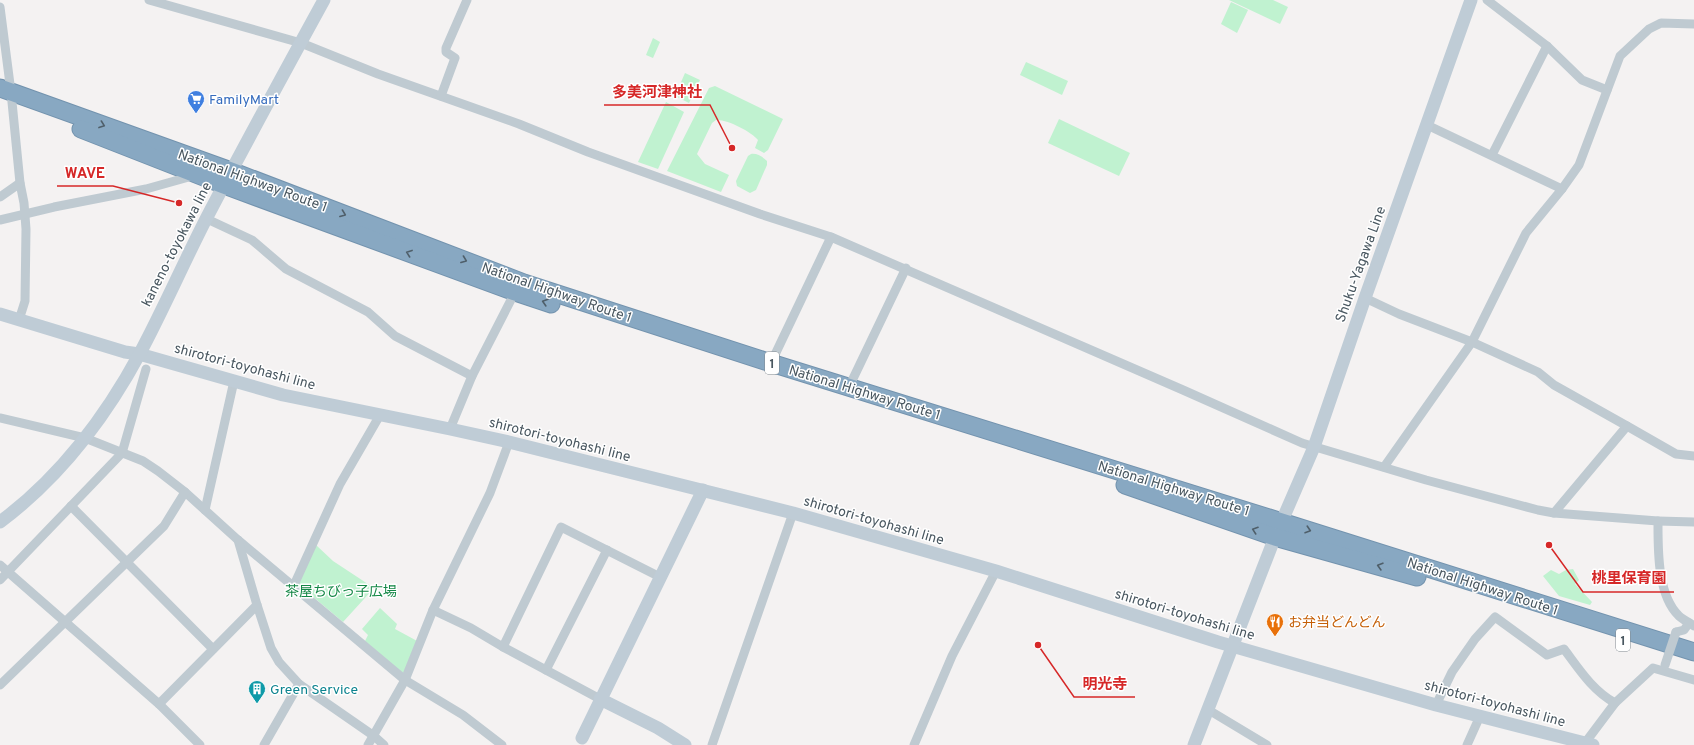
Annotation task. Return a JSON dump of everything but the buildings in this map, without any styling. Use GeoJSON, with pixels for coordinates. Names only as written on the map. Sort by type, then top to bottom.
{"type":"FeatureCollection","features":[{"type":"Feature","properties":{"kind":"highway","name":"National Highway Route 1"},"geometry":{"type":"LineString","coordinates":[[6,95],[199,175],[227,178],[524,283],[849,387],[1472,593],[1694,662]]}},
{"type":"Feature","properties":{"kind":"highway","name":"National Highway Route 1"},"geometry":{"type":"LineString","coordinates":[[6,95],[227,178],[515,292],[1074,467],[1694,652]]}},
{"type":"Feature","properties":{"kind":"main road","name":"kaneno-toyokawa line"},"geometry":{"type":"LineString","coordinates":[[0,522],[36,493],[62,466],[85,438],[140,354],[227,178],[324,0]]}},
{"type":"Feature","properties":{"kind":"main road","name":"Shuku-Yagawa Line"},"geometry":{"type":"LineString","coordinates":[[1194,745],[1232,645],[1314,447],[1365,298],[1471,0]]}},
{"type":"Feature","properties":{"kind":"main road"},"geometry":{"type":"LineString","coordinates":[[0,314],[125,352],[140,354]]}},
{"type":"Feature","properties":{"kind":"main road","name":"shirotori-toyohashi line"},"geometry":{"type":"LineString","coordinates":[[140,354],[283,395],[450,428],[793,513],[996,571],[1211,640],[1436,705],[1589,744]]}},
{"type":"Feature","properties":{"kind":"main road"},"geometry":{"type":"LineString","coordinates":[[582,738],[703,490]]}},
{"type":"Feature","properties":{"kind":"main road"},"geometry":{"type":"LineString","coordinates":[[600,699],[658,728],[685,745]]}},
{"type":"Feature","properties":{"kind":"street"},"geometry":{"type":"LineString","coordinates":[[150,0],[301,43],[378,74],[760,214],[831,237],[906,268],[1302,443],[1440,484],[1538,510],[1554,513],[1658,521],[1694,522]]}},
{"type":"Feature","properties":{"kind":"street"},"geometry":{"type":"LineString","coordinates":[[441,96],[455,58],[446,52],[446,48],[467,0]]}},
{"type":"Feature","properties":{"kind":"street"},"geometry":{"type":"LineString","coordinates":[[1487,0],[1548,46],[1582,80],[1607,90]]}},
{"type":"Feature","properties":{"kind":"street"},"geometry":{"type":"LineString","coordinates":[[0,7],[6,95],[25,215],[25,301],[19,320]]}},
{"type":"Feature","properties":{"kind":"street"},"geometry":{"type":"LineString","coordinates":[[1384,468],[1472,342],[1526,234],[1579,165],[1620,56],[1649,29],[1661,23],[1694,24]]}},
{"type":"Feature","properties":{"kind":"street"},"geometry":{"type":"LineString","coordinates":[[1492,155],[1548,46]]}},
{"type":"Feature","properties":{"kind":"street"},"geometry":{"type":"LineString","coordinates":[[1427,125],[1562,189]]}},
{"type":"Feature","properties":{"kind":"street"},"geometry":{"type":"LineString","coordinates":[[0,220],[54,207],[146,189],[199,175]]}},
{"type":"Feature","properties":{"kind":"street"},"geometry":{"type":"LineString","coordinates":[[0,197],[20,183]]}},
{"type":"Feature","properties":{"kind":"street"},"geometry":{"type":"LineString","coordinates":[[206,219],[252,240],[286,269],[368,312],[395,336],[472,376]]}},
{"type":"Feature","properties":{"kind":"street"},"geometry":{"type":"LineString","coordinates":[[771,363],[831,237]]}},
{"type":"Feature","properties":{"kind":"street"},"geometry":{"type":"LineString","coordinates":[[849,387],[906,268]]}},
{"type":"Feature","properties":{"kind":"street"},"geometry":{"type":"LineString","coordinates":[[450,428],[472,376],[515,292]]}},
{"type":"Feature","properties":{"kind":"street"},"geometry":{"type":"LineString","coordinates":[[1365,298],[1399,314],[1472,342],[1538,372],[1554,385],[1676,454],[1694,456]]}},
{"type":"Feature","properties":{"kind":"street"},"geometry":{"type":"LineString","coordinates":[[0,580],[122,453],[146,369]]}},
{"type":"Feature","properties":{"kind":"street"},"geometry":{"type":"LineString","coordinates":[[205,510],[234,381]]}},
{"type":"Feature","properties":{"kind":"street"},"geometry":{"type":"LineString","coordinates":[[294,585],[340,484],[380,414]]}},
{"type":"Feature","properties":{"kind":"street"},"geometry":{"type":"LineString","coordinates":[[0,419],[85,438],[143,462],[158,471],[185,492],[238,540],[294,585],[405,680],[463,715],[502,745]]}},
{"type":"Feature","properties":{"kind":"street"},"geometry":{"type":"LineString","coordinates":[[1554,513],[1627,426]]}},
{"type":"Feature","properties":{"kind":"street"},"geometry":{"type":"LineString","coordinates":[[368,745],[405,680],[432,610],[490,493],[509,442]]}},
{"type":"Feature","properties":{"kind":"street"},"geometry":{"type":"LineString","coordinates":[[0,685],[164,526],[185,492]]}},
{"type":"Feature","properties":{"kind":"street"},"geometry":{"type":"LineString","coordinates":[[71,506],[213,649]]}},
{"type":"Feature","properties":{"kind":"street"},"geometry":{"type":"LineString","coordinates":[[712,745],[793,513]]}},
{"type":"Feature","properties":{"kind":"street"},"geometry":{"type":"LineString","coordinates":[[1658,521],[1659,563],[1664,587],[1672,608],[1680,617],[1692,624],[1684,630],[1678,630],[1676,632],[1665,668]]}},
{"type":"Feature","properties":{"kind":"street"},"geometry":{"type":"LineString","coordinates":[[502,647],[561,527],[660,577]]}},
{"type":"Feature","properties":{"kind":"street"},"geometry":{"type":"LineString","coordinates":[[238,540],[256,605],[271,648],[279,662],[299,684],[374,736],[384,745]]}},
{"type":"Feature","properties":{"kind":"street"},"geometry":{"type":"LineString","coordinates":[[546,670],[607,550]]}},
{"type":"Feature","properties":{"kind":"street"},"geometry":{"type":"LineString","coordinates":[[0,565],[160,704],[200,745]]}},
{"type":"Feature","properties":{"kind":"street"},"geometry":{"type":"LineString","coordinates":[[914,745],[952,656],[996,571]]}},
{"type":"Feature","properties":{"kind":"street"},"geometry":{"type":"LineString","coordinates":[[160,704],[256,605]]}},
{"type":"Feature","properties":{"kind":"street"},"geometry":{"type":"LineString","coordinates":[[432,610],[471,628],[502,647],[600,699]]}},
{"type":"Feature","properties":{"kind":"street"},"geometry":{"type":"LineString","coordinates":[[1436,705],[1452,672],[1475,639],[1495,617],[1535,648],[1548,655],[1564,649],[1586,679],[1605,697],[1615,703]]}},
{"type":"Feature","properties":{"kind":"street"},"geometry":{"type":"LineString","coordinates":[[1589,744],[1615,703],[1653,668],[1665,668],[1694,680]]}},
{"type":"Feature","properties":{"kind":"street"},"geometry":{"type":"LineString","coordinates":[[264,745],[299,684]]}},
{"type":"Feature","properties":{"kind":"street"},"geometry":{"type":"LineString","coordinates":[[1207,709],[1268,745]]}},
{"type":"Feature","properties":{"kind":"street"},"geometry":{"type":"LineString","coordinates":[[1467,745],[1480,716]]}},
{"type":"Feature","properties":{"kind":"green space"},"geometry":{"type":"Polygon","coordinates":[[[1229,0],[1273,0],[1288,7],[1280,24],[1229,0]]]}},
{"type":"Feature","properties":{"kind":"green space"},"geometry":{"type":"Polygon","coordinates":[[[1231,2],[1248,10],[1237,33],[1221,24],[1231,2]]]}},
{"type":"Feature","properties":{"kind":"green space"},"geometry":{"type":"Polygon","coordinates":[[[653,38],[660,42],[653,58],[646,55],[653,38]]]}},
{"type":"Feature","properties":{"kind":"green space"},"geometry":{"type":"Polygon","coordinates":[[[1026,62],[1068,81],[1062,95],[1020,75],[1026,62]]]}},
{"type":"Feature","properties":{"kind":"green space"},"geometry":{"type":"Polygon","coordinates":[[[685,73],[700,80],[689,103],[675,96],[685,73]]]}},
{"type":"Feature","properties":{"kind":"green space"},"geometry":{"type":"Polygon","coordinates":[[[715,86],[783,119],[768,150],[764,153],[755,148],[758,140],[745,130],[721,120],[716,120],[712,123],[697,154],[705,164],[729,175],[721,192],[667,171],[709,88],[715,86]]]}},
{"type":"Feature","properties":{"kind":"green space"},"geometry":{"type":"Polygon","coordinates":[[[666,102],[684,112],[658,169],[638,162],[666,102]]]}},
{"type":"Feature","properties":{"kind":"green space"},"geometry":{"type":"Polygon","coordinates":[[[1059,119],[1130,153],[1119,176],[1048,143],[1059,119]]]}},
{"type":"Feature","properties":{"kind":"green space"},"geometry":{"type":"Polygon","coordinates":[[[751,154],[762,157],[767,161],[767,165],[756,190],[750,193],[737,186],[736,181],[748,156],[751,154]]]}},
{"type":"Feature","properties":{"kind":"green space","name":"茶屋ちびっ子広場"},"geometry":{"type":"Polygon","coordinates":[[[316,545],[333,561],[374,588],[343,622],[299,585],[298,581],[316,545]]]}},
{"type":"Feature","properties":{"kind":"green space"},"geometry":{"type":"Polygon","coordinates":[[[1573,569],[1579,580],[1575,584],[1592,602],[1590,605],[1559,596],[1543,576],[1551,570],[1559,574],[1566,570],[1573,569]]]}},
{"type":"Feature","properties":{"kind":"green space"},"geometry":{"type":"Polygon","coordinates":[[[380,608],[397,624],[395,629],[419,642],[405,672],[402,673],[365,641],[368,635],[362,629],[380,608]]]}},
{"type":"Feature","properties":{"kind":"place","name":"FamilyMart"},"geometry":{"type":"Point","coordinates":[196,114]}},
{"type":"Feature","properties":{"kind":"place","name":"多美河津神社"},"geometry":{"type":"Point","coordinates":[732,148]}},
{"type":"Feature","properties":{"kind":"place","name":"WAVE"},"geometry":{"type":"Point","coordinates":[179,203]}},
{"type":"Feature","properties":{"kind":"place","name":"桃里保育園"},"geometry":{"type":"Point","coordinates":[1549,545]}},
{"type":"Feature","properties":{"kind":"place","name":"お弁当どんどん"},"geometry":{"type":"Point","coordinates":[1275,637]}},
{"type":"Feature","properties":{"kind":"place","name":"明光寺"},"geometry":{"type":"Point","coordinates":[1038,645]}},
{"type":"Feature","properties":{"kind":"place","name":"Green Service"},"geometry":{"type":"Point","coordinates":[257,704]}}]}
